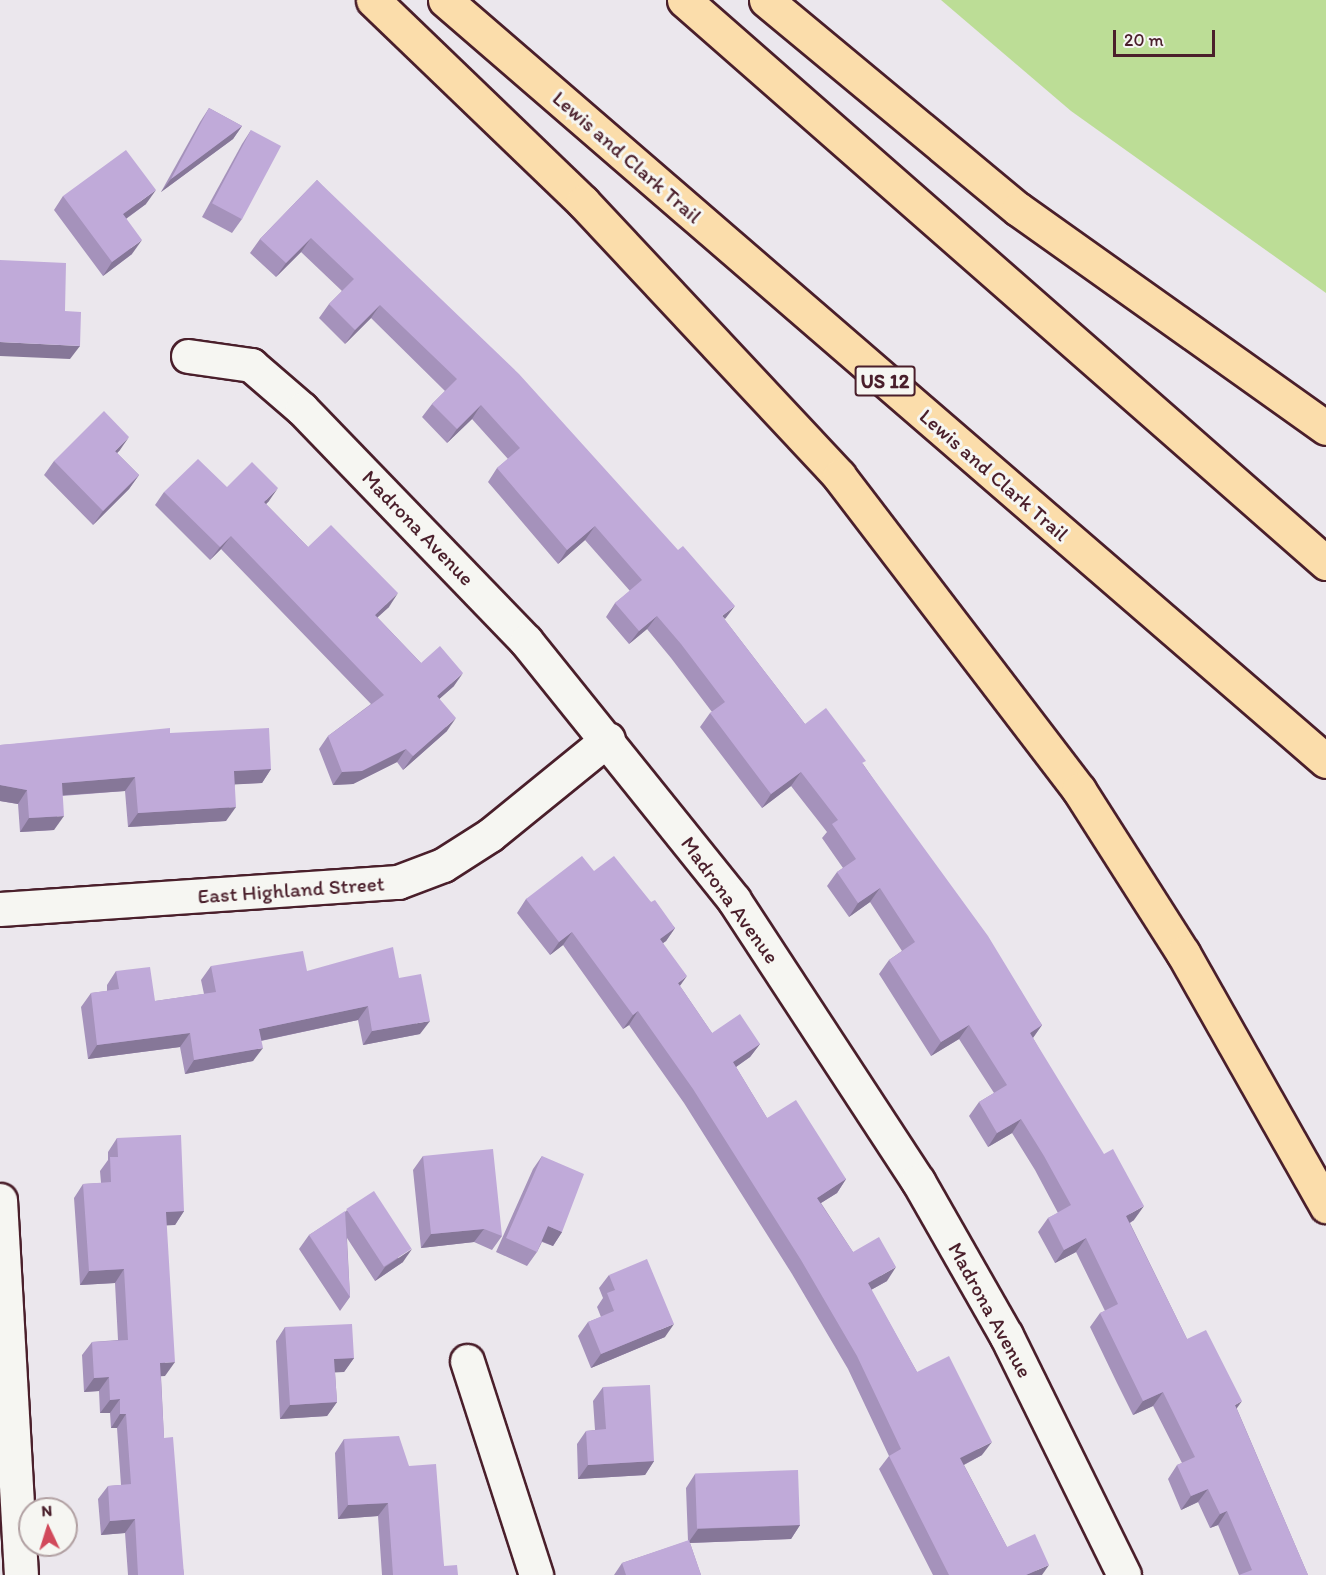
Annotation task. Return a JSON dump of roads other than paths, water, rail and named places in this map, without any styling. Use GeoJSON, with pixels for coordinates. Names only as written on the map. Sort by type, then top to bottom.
{"type":"FeatureCollection","features":[{"type":"Feature","properties":{"kind":"highway"},"geometry":{"type":"LineString","coordinates":[[373,0],[583,202],[839,476],[1079,790],[1183,953],[1326,1206]]}},
{"type":"Feature","properties":{"kind":"highway","name":"Lewis and Clark Trail"},"geometry":{"type":"LineString","coordinates":[[445,0],[1326,761]]}},
{"type":"Feature","properties":{"kind":"highway"},"geometry":{"type":"LineString","coordinates":[[684,0],[1326,563]]}},
{"type":"Feature","properties":{"kind":"highway"},"geometry":{"type":"LineString","coordinates":[[766,0],[1018,209],[1326,428]]}},
{"type":"Feature","properties":{"kind":"street","name":"Madrona Avenue"},"geometry":{"type":"LineString","coordinates":[[188,356],[251,365],[302,409],[442,551],[608,739],[734,900],[918,1181],[1006,1335],[1124,1575]]}},
{"type":"Feature","properties":{"kind":"street","name":"East Highland Street"},"geometry":{"type":"LineString","coordinates":[[0,909],[398,882],[443,865],[490,835],[608,739]]}},
{"type":"Feature","properties":{"kind":"street"},"geometry":{"type":"LineString","coordinates":[[0,1200],[21,1575]]}},
{"type":"Feature","properties":{"kind":"street"},"geometry":{"type":"LineString","coordinates":[[467,1361],[536,1575]]}}]}
